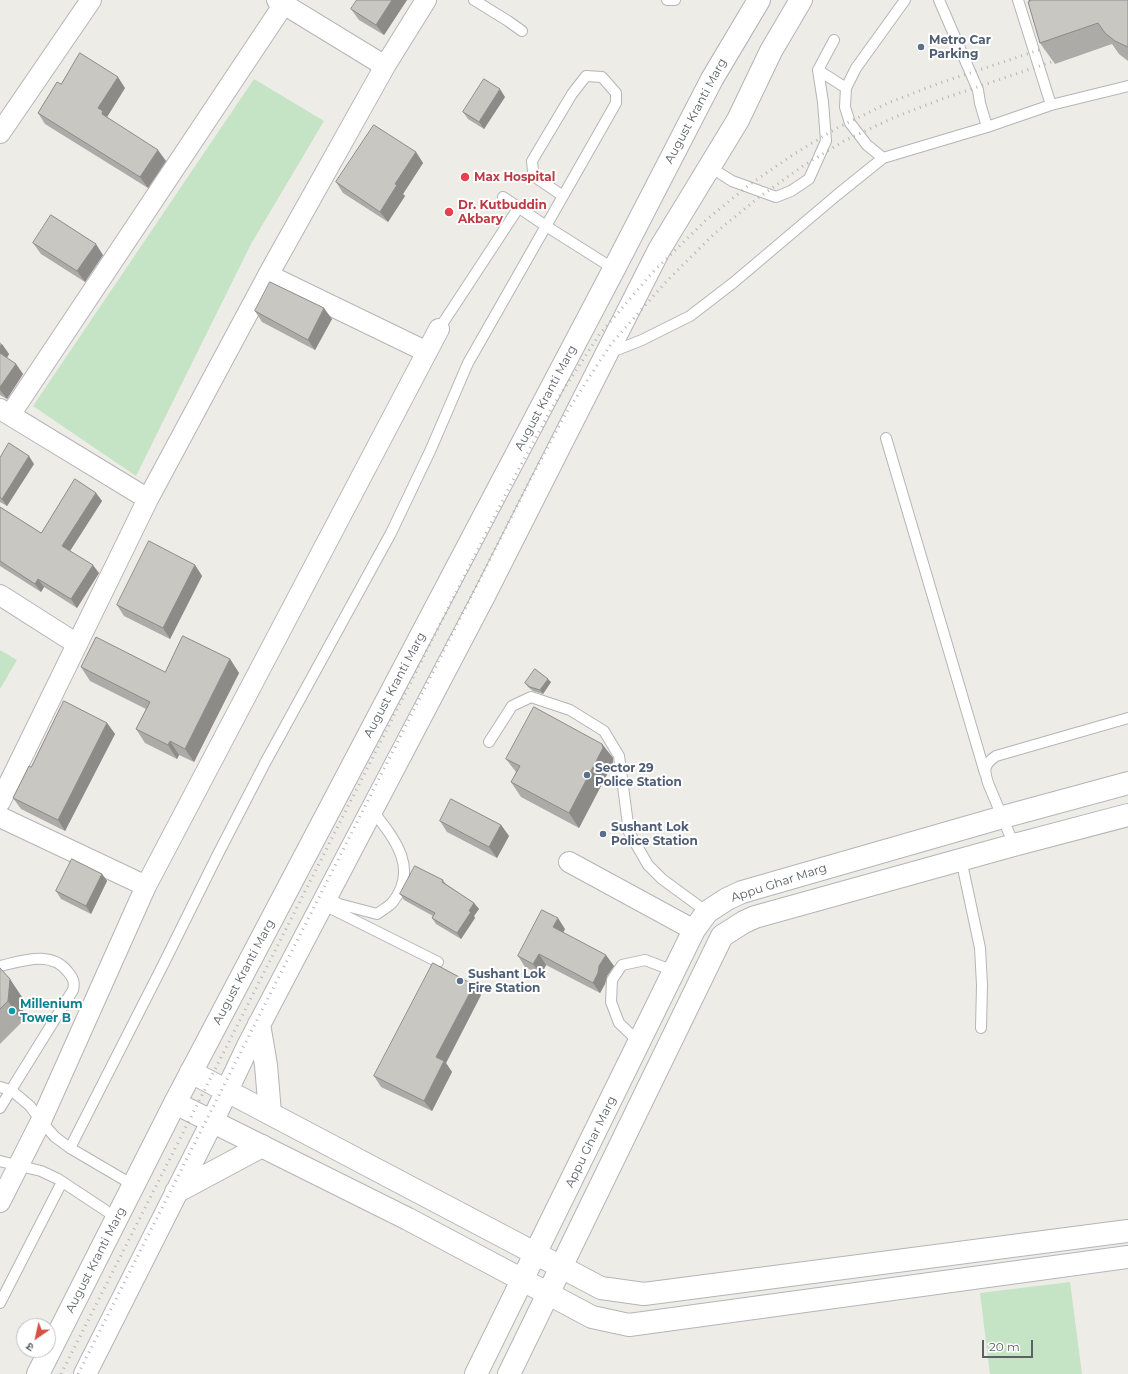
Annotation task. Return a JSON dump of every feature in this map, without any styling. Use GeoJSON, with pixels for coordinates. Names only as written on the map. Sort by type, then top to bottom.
{"type":"FeatureCollection","features":[{"type":"Feature","properties":{"kind":"street"},"geometry":{"type":"LineString","coordinates":[[0,133],[91,0]]}},
{"type":"Feature","properties":{"kind":"street"},"geometry":{"type":"LineString","coordinates":[[0,802],[148,499],[268,274],[384,66],[426,0]]}},
{"type":"Feature","properties":{"kind":"street","name":"August Kranti Marg"},"geometry":{"type":"LineString","coordinates":[[38,1374],[191,1072],[614,269],[712,78],[759,0]]}},
{"type":"Feature","properties":{"kind":"street"},"geometry":{"type":"LineString","coordinates":[[85,1374],[212,1122],[259,1024],[484,596],[659,250],[738,120],[771,51],[802,0]]}},
{"type":"Feature","properties":{"kind":"street"},"geometry":{"type":"LineString","coordinates":[[148,499],[5,412],[281,2],[384,66]]}},
{"type":"Feature","properties":{"kind":"street"},"geometry":{"type":"LineString","coordinates":[[268,274],[427,352]]}},
{"type":"Feature","properties":{"kind":"street"},"geometry":{"type":"LineString","coordinates":[[0,1202],[41,1121],[146,886],[439,329]]}},
{"type":"Feature","properties":{"kind":"street"},"geometry":{"type":"LineString","coordinates":[[0,595],[77,644]]}},
{"type":"Feature","properties":{"kind":"street","name":"Appu Ghar Marg"},"geometry":{"type":"LineString","coordinates":[[476,1374],[640,1043],[694,930],[707,912],[727,899],[742,892],[1003,817],[1128,783]]}},
{"type":"Feature","properties":{"kind":"street","name":"Appu Ghar Marg"},"geometry":{"type":"LineString","coordinates":[[722,936],[755,917],[1128,815]]}},
{"type":"Feature","properties":{"kind":"street"},"geometry":{"type":"LineString","coordinates":[[0,817],[146,886]]}},
{"type":"Feature","properties":{"kind":"street"},"geometry":{"type":"LineString","coordinates":[[569,862],[694,930]]}},
{"type":"Feature","properties":{"kind":"street"},"geometry":{"type":"LineString","coordinates":[[509,1374],[722,936],[707,912]]}},
{"type":"Feature","properties":{"kind":"street"},"geometry":{"type":"LineString","coordinates":[[259,1024],[266,1065],[270,1113]]}},
{"type":"Feature","properties":{"kind":"street"},"geometry":{"type":"LineString","coordinates":[[191,1072],[602,1288],[644,1294],[1128,1231]]}},
{"type":"Feature","properties":{"kind":"street"},"geometry":{"type":"LineString","coordinates":[[175,1103],[408,1219],[592,1317],[629,1324],[1128,1257]]}},
{"type":"Feature","properties":{"kind":"street"},"geometry":{"type":"LineString","coordinates":[[176,1192],[262,1146]]}},
{"type":"Feature","properties":{"kind":"lane"},"geometry":{"type":"LineString","coordinates":[[474,0],[522,31]]}},
{"type":"Feature","properties":{"kind":"lane"},"geometry":{"type":"LineString","coordinates":[[667,0],[675,0]]}},
{"type":"Feature","properties":{"kind":"lane"},"geometry":{"type":"LineString","coordinates":[[883,158],[867,145],[850,122],[845,106],[846,88],[856,68],[905,0]]}},
{"type":"Feature","properties":{"kind":"lane"},"geometry":{"type":"LineString","coordinates":[[938,0],[978,90],[980,103],[988,127]]}},
{"type":"Feature","properties":{"kind":"lane"},"geometry":{"type":"LineString","coordinates":[[1018,0],[1051,105]]}},
{"type":"Feature","properties":{"kind":"lane"},"geometry":{"type":"LineString","coordinates":[[710,167],[732,181],[776,197],[791,191],[809,179],[826,141],[824,102],[818,70],[834,40]]}},
{"type":"Feature","properties":{"kind":"lane"},"geometry":{"type":"LineString","coordinates":[[818,70],[846,88]]}},
{"type":"Feature","properties":{"kind":"lane"},"geometry":{"type":"LineString","coordinates":[[70,1148],[265,763],[391,533],[431,449],[468,363],[616,103],[616,93],[602,77],[586,76],[572,94],[532,161],[533,171],[538,179],[563,196]]}},
{"type":"Feature","properties":{"kind":"lane"},"geometry":{"type":"LineString","coordinates":[[607,354],[642,340],[690,316],[733,283],[883,158],[988,127],[1051,105],[1128,86]]}},
{"type":"Feature","properties":{"kind":"lane"},"geometry":{"type":"LineString","coordinates":[[503,197],[614,269]]}},
{"type":"Feature","properties":{"kind":"lane"},"geometry":{"type":"LineString","coordinates":[[439,329],[519,207]]}},
{"type":"Feature","properties":{"kind":"lane"},"geometry":{"type":"LineString","coordinates":[[886,438],[988,784],[1014,845]]}},
{"type":"Feature","properties":{"kind":"lane"},"geometry":{"type":"LineString","coordinates":[[489,742],[512,706],[531,697],[570,710],[604,731],[619,756],[629,832],[648,865],[662,879],[707,912]]}},
{"type":"Feature","properties":{"kind":"lane"},"geometry":{"type":"LineString","coordinates":[[985,773],[986,766],[990,760],[996,756],[1128,718]]}},
{"type":"Feature","properties":{"kind":"lane"},"geometry":{"type":"LineString","coordinates":[[324,901],[377,914],[391,904],[399,893],[405,875],[402,857],[388,831],[372,810]]}},
{"type":"Feature","properties":{"kind":"lane"},"geometry":{"type":"LineString","coordinates":[[961,860],[980,948],[982,985],[981,1028]]}},
{"type":"Feature","properties":{"kind":"lane"},"geometry":{"type":"LineString","coordinates":[[324,901],[438,962]]}},
{"type":"Feature","properties":{"kind":"lane"},"geometry":{"type":"LineString","coordinates":[[0,966],[39,958],[51,960],[64,968],[74,980],[74,985],[69,996],[0,1108]]}},
{"type":"Feature","properties":{"kind":"lane"},"geometry":{"type":"LineString","coordinates":[[640,1043],[619,1023],[610,1002],[612,980],[622,965],[645,960],[674,971]]}},
{"type":"Feature","properties":{"kind":"lane"},"geometry":{"type":"LineString","coordinates":[[0,1087],[11,1090],[30,1106],[55,1137],[70,1148],[133,1185]]}},
{"type":"Feature","properties":{"kind":"lane"},"geometry":{"type":"LineString","coordinates":[[0,1161],[41,1171],[62,1182],[117,1218]]}},
{"type":"Feature","properties":{"kind":"lane"},"geometry":{"type":"LineString","coordinates":[[0,1303],[62,1182]]}},
{"type":"Feature","properties":{"kind":"green space"},"geometry":{"type":"Polygon","coordinates":[[[254,79],[324,121],[251,244],[136,476],[33,406],[254,79]]]}},
{"type":"Feature","properties":{"kind":"green space"},"geometry":{"type":"Polygon","coordinates":[[[0,650],[17,660],[0,689],[0,650]]]}},
{"type":"Feature","properties":{"kind":"green space"},"geometry":{"type":"Polygon","coordinates":[[[1070,1282],[1082,1374],[990,1374],[980,1293],[1070,1282]]]}},
{"type":"Feature","properties":{"kind":"building"},"geometry":{"type":"Polygon","coordinates":[[[357,0],[392,0],[376,25],[351,9],[357,0]]]}},
{"type":"Feature","properties":{"kind":"building"},"geometry":{"type":"Polygon","coordinates":[[[1029,0],[1128,0],[1128,47],[1115,41],[1105,33],[1098,23],[1040,43],[1028,2],[1030,1],[1029,0]]]}},
{"type":"Feature","properties":{"kind":"building"},"geometry":{"type":"Polygon","coordinates":[[[80,53],[118,77],[98,108],[103,111],[102,114],[158,150],[140,177],[38,113],[57,82],[61,84],[80,53]]]}},
{"type":"Feature","properties":{"kind":"building"},"geometry":{"type":"Polygon","coordinates":[[[484,79],[500,89],[479,122],[463,112],[484,79]]]}},
{"type":"Feature","properties":{"kind":"building"},"geometry":{"type":"Polygon","coordinates":[[[374,125],[416,152],[395,184],[397,185],[380,212],[336,182],[374,125]]]}},
{"type":"Feature","properties":{"kind":"building"},"geometry":{"type":"Polygon","coordinates":[[[51,215],[96,244],[77,271],[33,243],[51,215]]]}},
{"type":"Feature","properties":{"kind":"building"},"geometry":{"type":"Polygon","coordinates":[[[270,282],[324,308],[308,340],[255,311],[270,282]]]}},
{"type":"Feature","properties":{"kind":"building"},"geometry":{"type":"Polygon","coordinates":[[[0,353],[16,364],[0,387],[0,353]]]}},
{"type":"Feature","properties":{"kind":"building"},"geometry":{"type":"Polygon","coordinates":[[[9,443],[29,456],[2,499],[0,497],[0,458],[9,443]]]}},
{"type":"Feature","properties":{"kind":"building"},"geometry":{"type":"Polygon","coordinates":[[[75,479],[96,493],[62,546],[93,565],[71,599],[38,579],[35,584],[0,561],[0,507],[41,533],[75,479]]]}},
{"type":"Feature","properties":{"kind":"building"},"geometry":{"type":"Polygon","coordinates":[[[149,541],[195,565],[163,628],[117,605],[149,541]]]}},
{"type":"Feature","properties":{"kind":"building"},"geometry":{"type":"Polygon","coordinates":[[[183,636],[230,659],[185,749],[170,741],[168,745],[136,729],[150,702],[81,667],[96,637],[165,672],[183,636]]]}},
{"type":"Feature","properties":{"kind":"building"},"geometry":{"type":"Polygon","coordinates":[[[535,669],[548,679],[540,690],[530,687],[525,683],[535,669]]]}},
{"type":"Feature","properties":{"kind":"building"},"geometry":{"type":"Polygon","coordinates":[[[64,701],[107,723],[58,820],[13,798],[29,766],[31,767],[64,701]]]}},
{"type":"Feature","properties":{"kind":"building","name":"Sector 29 Police Station"},"geometry":{"type":"Polygon","coordinates":[[[534,707],[602,744],[603,748],[569,813],[511,782],[520,766],[506,759],[534,707]]]}},
{"type":"Feature","properties":{"kind":"building"},"geometry":{"type":"Polygon","coordinates":[[[451,799],[501,825],[489,847],[440,821],[451,799]]]}},
{"type":"Feature","properties":{"kind":"building"},"geometry":{"type":"Polygon","coordinates":[[[72,859],[102,874],[86,906],[56,891],[72,859]]]}},
{"type":"Feature","properties":{"kind":"building"},"geometry":{"type":"Polygon","coordinates":[[[415,866],[443,880],[442,882],[474,903],[469,911],[471,912],[457,933],[432,918],[435,913],[400,894],[415,866]]]}},
{"type":"Feature","properties":{"kind":"building"},"geometry":{"type":"Polygon","coordinates":[[[542,910],[558,918],[553,927],[606,955],[599,966],[598,973],[593,983],[539,954],[533,964],[518,956],[542,910]]]}},
{"type":"Feature","properties":{"kind":"building"},"geometry":{"type":"Polygon","coordinates":[[[433,963],[474,985],[436,1057],[444,1061],[424,1101],[374,1076],[433,963]]]}},
{"type":"Feature","properties":{"kind":"building"},"geometry":{"type":"Polygon","coordinates":[[[0,968],[10,979],[8,1001],[0,1009],[0,968]]]}},
{"type":"Feature","properties":{"kind":"railway"},"geometry":{"type":"LineString","coordinates":[[61,1374],[516,474],[553,406],[599,335],[652,273],[705,221],[749,185],[794,154],[837,128],[888,103],[937,84],[1054,45]]}},
{"type":"Feature","properties":{"kind":"railway"},"geometry":{"type":"LineString","coordinates":[[78,1374],[529,482],[566,413],[611,344],[664,284],[715,233],[758,198],[803,166],[844,141],[895,117],[942,99],[1063,58]]}},
{"type":"Feature","properties":{"kind":"place","name":"Metro Car Parking"},"geometry":{"type":"Point","coordinates":[921,47]}},
{"type":"Feature","properties":{"kind":"place","name":"Max Hospital"},"geometry":{"type":"Point","coordinates":[465,177]}},
{"type":"Feature","properties":{"kind":"place","name":"Dr. Kutbuddin Akbary"},"geometry":{"type":"Point","coordinates":[449,212]}},
{"type":"Feature","properties":{"kind":"place","name":"Sector 29 Police Station"},"geometry":{"type":"Point","coordinates":[587,775]}},
{"type":"Feature","properties":{"kind":"place","name":"Sushant Lok Police Station"},"geometry":{"type":"Point","coordinates":[603,834]}},
{"type":"Feature","properties":{"kind":"place","name":"Sushant Lok Fire Station"},"geometry":{"type":"Point","coordinates":[460,981]}},
{"type":"Feature","properties":{"kind":"place","name":"Millenium Tower B"},"geometry":{"type":"Point","coordinates":[12,1011]}}]}
